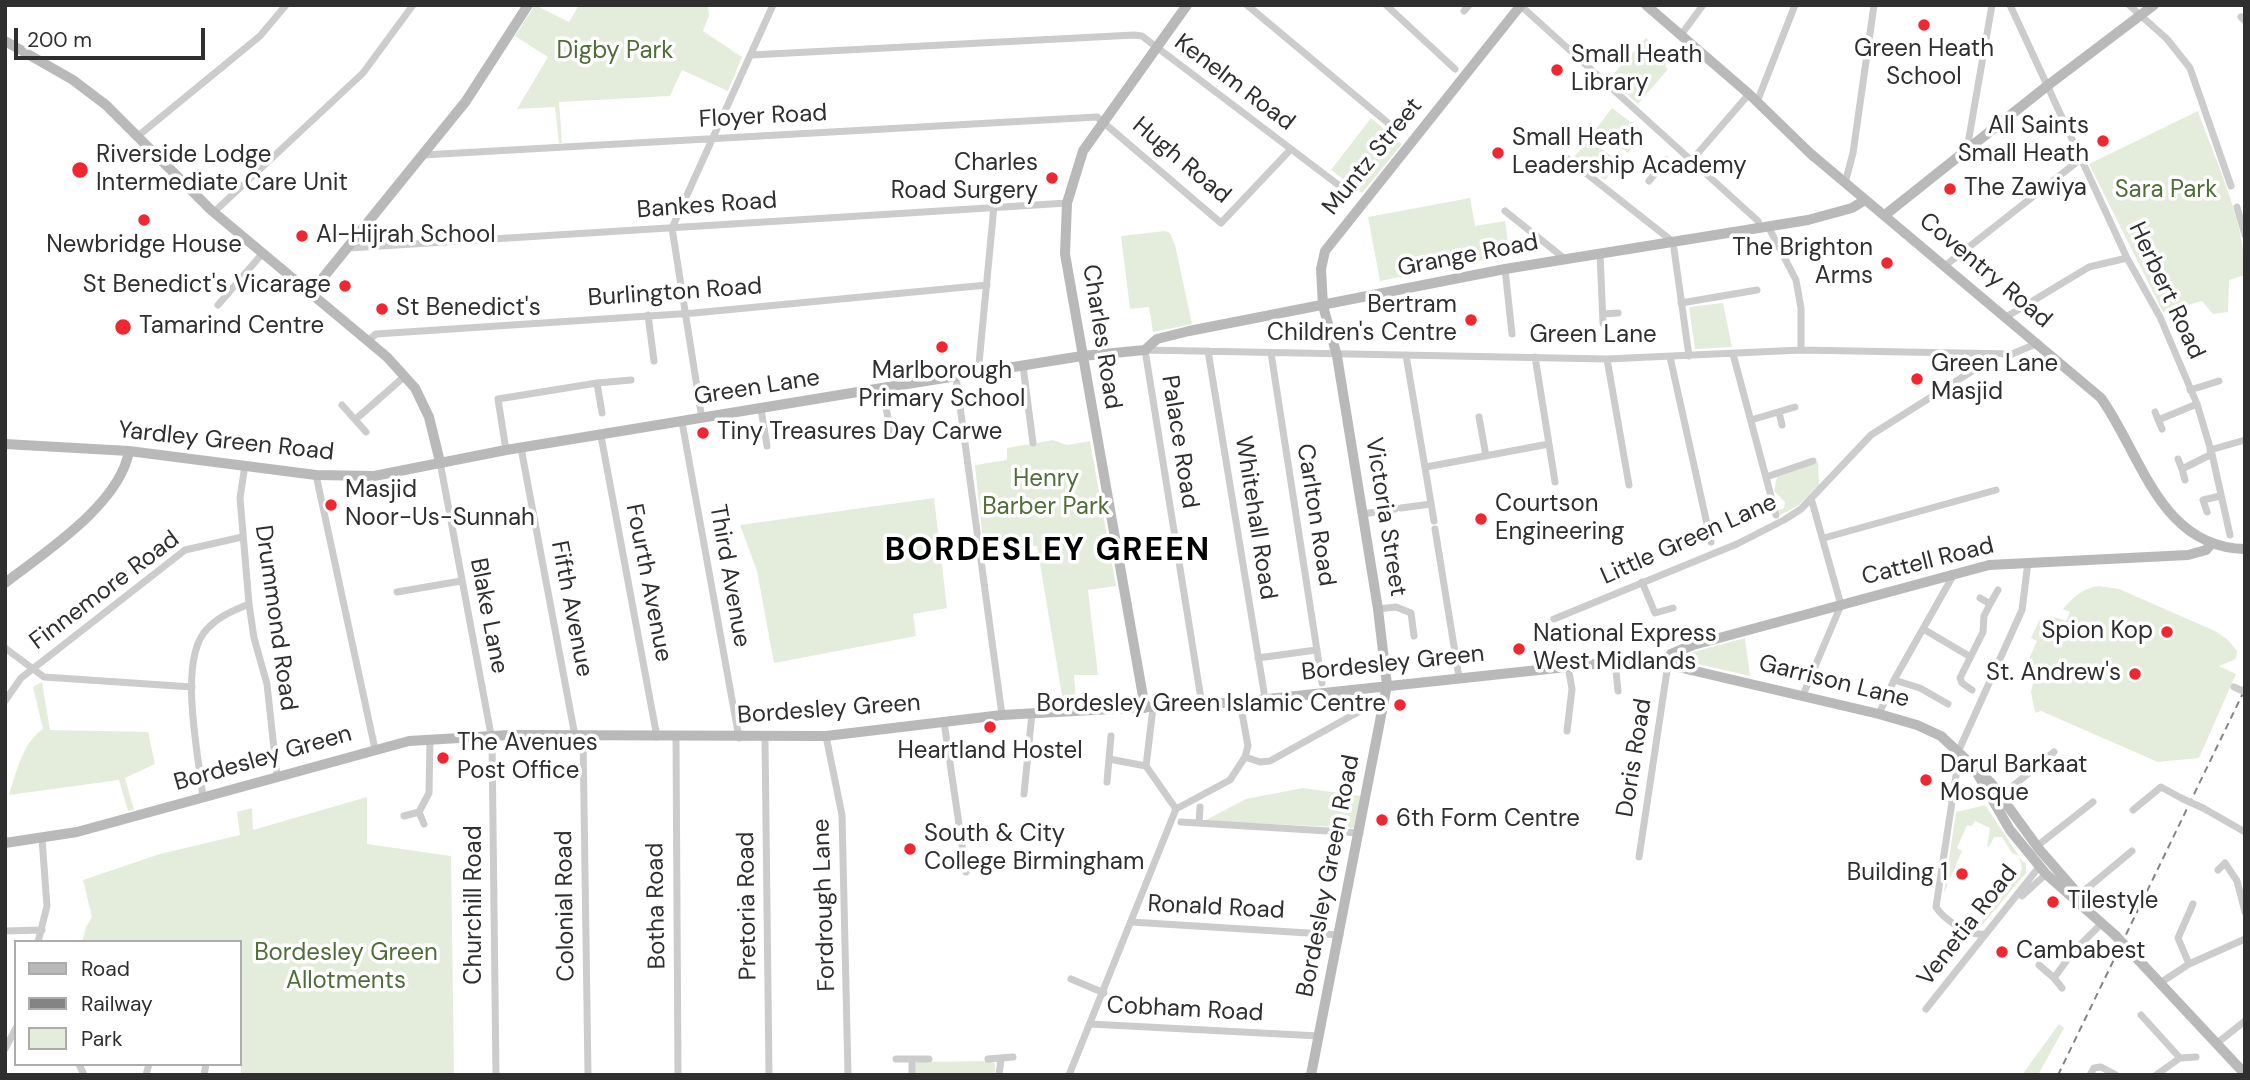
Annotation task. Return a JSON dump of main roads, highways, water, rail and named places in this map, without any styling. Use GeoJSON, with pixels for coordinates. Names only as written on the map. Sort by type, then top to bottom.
{"type":"FeatureCollection","features":[{"type":"Feature","properties":{"kind":"railway"},"geometry":{"type":"LineString","coordinates":[[2058,1075],[2245,689]]}},
{"type":"Feature","properties":{"kind":"place","name":"Green Heath School"},"geometry":{"type":"Point","coordinates":[1924,25]}},
{"type":"Feature","properties":{"kind":"place","name":"Small Heath Library"},"geometry":{"type":"Point","coordinates":[1557,70]}},
{"type":"Feature","properties":{"kind":"place","name":"All Saints Small Heath"},"geometry":{"type":"Point","coordinates":[2103,141]}},
{"type":"Feature","properties":{"kind":"place","name":"Small Heath Leadership Academy"},"geometry":{"type":"Point","coordinates":[1498,153]}},
{"type":"Feature","properties":{"kind":"place","name":"Riverside Lodge Intermediate Care Unit"},"geometry":{"type":"Point","coordinates":[80,170]}},
{"type":"Feature","properties":{"kind":"place","name":"Charles Road Surgery"},"geometry":{"type":"Point","coordinates":[1052,178]}},
{"type":"Feature","properties":{"kind":"place","name":"The Zawiya"},"geometry":{"type":"Point","coordinates":[1950,189]}},
{"type":"Feature","properties":{"kind":"place","name":"Newbridge House"},"geometry":{"type":"Point","coordinates":[144,220]}},
{"type":"Feature","properties":{"kind":"place","name":"Al-Hijrah School"},"geometry":{"type":"Point","coordinates":[302,236]}},
{"type":"Feature","properties":{"kind":"place","name":"The Brighton Arms"},"geometry":{"type":"Point","coordinates":[1887,263]}},
{"type":"Feature","properties":{"kind":"place","name":"St Benedict's Vicarage"},"geometry":{"type":"Point","coordinates":[345,286]}},
{"type":"Feature","properties":{"kind":"place","name":"St Benedict's"},"geometry":{"type":"Point","coordinates":[382,309]}},
{"type":"Feature","properties":{"kind":"place","name":"Bertram Children's Centre"},"geometry":{"type":"Point","coordinates":[1471,320]}},
{"type":"Feature","properties":{"kind":"place","name":"Tamarind Centre"},"geometry":{"type":"Point","coordinates":[123,327]}},
{"type":"Feature","properties":{"kind":"place","name":"Marlborough Primary School"},"geometry":{"type":"Point","coordinates":[942,347]}},
{"type":"Feature","properties":{"kind":"place","name":"Green Lane Masjid"},"geometry":{"type":"Point","coordinates":[1917,379]}},
{"type":"Feature","properties":{"kind":"place","name":"Tiny Treasures Day Carwe"},"geometry":{"type":"Point","coordinates":[703,433]}},
{"type":"Feature","properties":{"kind":"place","name":"Masjid Noor-Us-Sunnah"},"geometry":{"type":"Point","coordinates":[331,505]}},
{"type":"Feature","properties":{"kind":"place","name":"Courtson Engineering"},"geometry":{"type":"Point","coordinates":[1481,519]}},
{"type":"Feature","properties":{"kind":"place","name":"Spion Kop"},"geometry":{"type":"Point","coordinates":[2167,632]}},
{"type":"Feature","properties":{"kind":"place","name":"National Express West Midlands"},"geometry":{"type":"Point","coordinates":[1519,649]}},
{"type":"Feature","properties":{"kind":"place","name":"St. Andrew's"},"geometry":{"type":"Point","coordinates":[2135,674]}},
{"type":"Feature","properties":{"kind":"place","name":"Bordesley Green Islamic Centre"},"geometry":{"type":"Point","coordinates":[1400,705]}},
{"type":"Feature","properties":{"kind":"place","name":"Heartland Hostel"},"geometry":{"type":"Point","coordinates":[990,727]}},
{"type":"Feature","properties":{"kind":"place","name":"The Avenues Post Office"},"geometry":{"type":"Point","coordinates":[443,758]}},
{"type":"Feature","properties":{"kind":"place","name":"Darul Barkaat Mosque"},"geometry":{"type":"Point","coordinates":[1926,780]}},
{"type":"Feature","properties":{"kind":"place","name":"6th Form Centre"},"geometry":{"type":"Point","coordinates":[1382,820]}},
{"type":"Feature","properties":{"kind":"place","name":"South & City College Birmingham"},"geometry":{"type":"Point","coordinates":[910,849]}},
{"type":"Feature","properties":{"kind":"place","name":"Building 1"},"geometry":{"type":"Point","coordinates":[1962,874]}},
{"type":"Feature","properties":{"kind":"place","name":"Tilestyle"},"geometry":{"type":"Point","coordinates":[2053,902]}},
{"type":"Feature","properties":{"kind":"place","name":"Cambabest"},"geometry":{"type":"Point","coordinates":[2002,952]}},
{"type":"Feature","properties":{"kind":"district","name":"BORDESLEY GREEN"},"geometry":{"type":"Point","coordinates":[1048,552]}},
{"type":"Feature","properties":{"kind":"park label","name":"Digby Park"},"geometry":{"type":"Point","coordinates":[615,52]}},
{"type":"Feature","properties":{"kind":"park label","name":"Sara Park"},"geometry":{"type":"Point","coordinates":[2166,191]}},
{"type":"Feature","properties":{"kind":"park label","name":"Henry Barber Park"},"geometry":{"type":"Point","coordinates":[1046,494]}},
{"type":"Feature","properties":{"kind":"park label","name":"Bordesley Green Allotments"},"geometry":{"type":"Point","coordinates":[346,968]}}]}
